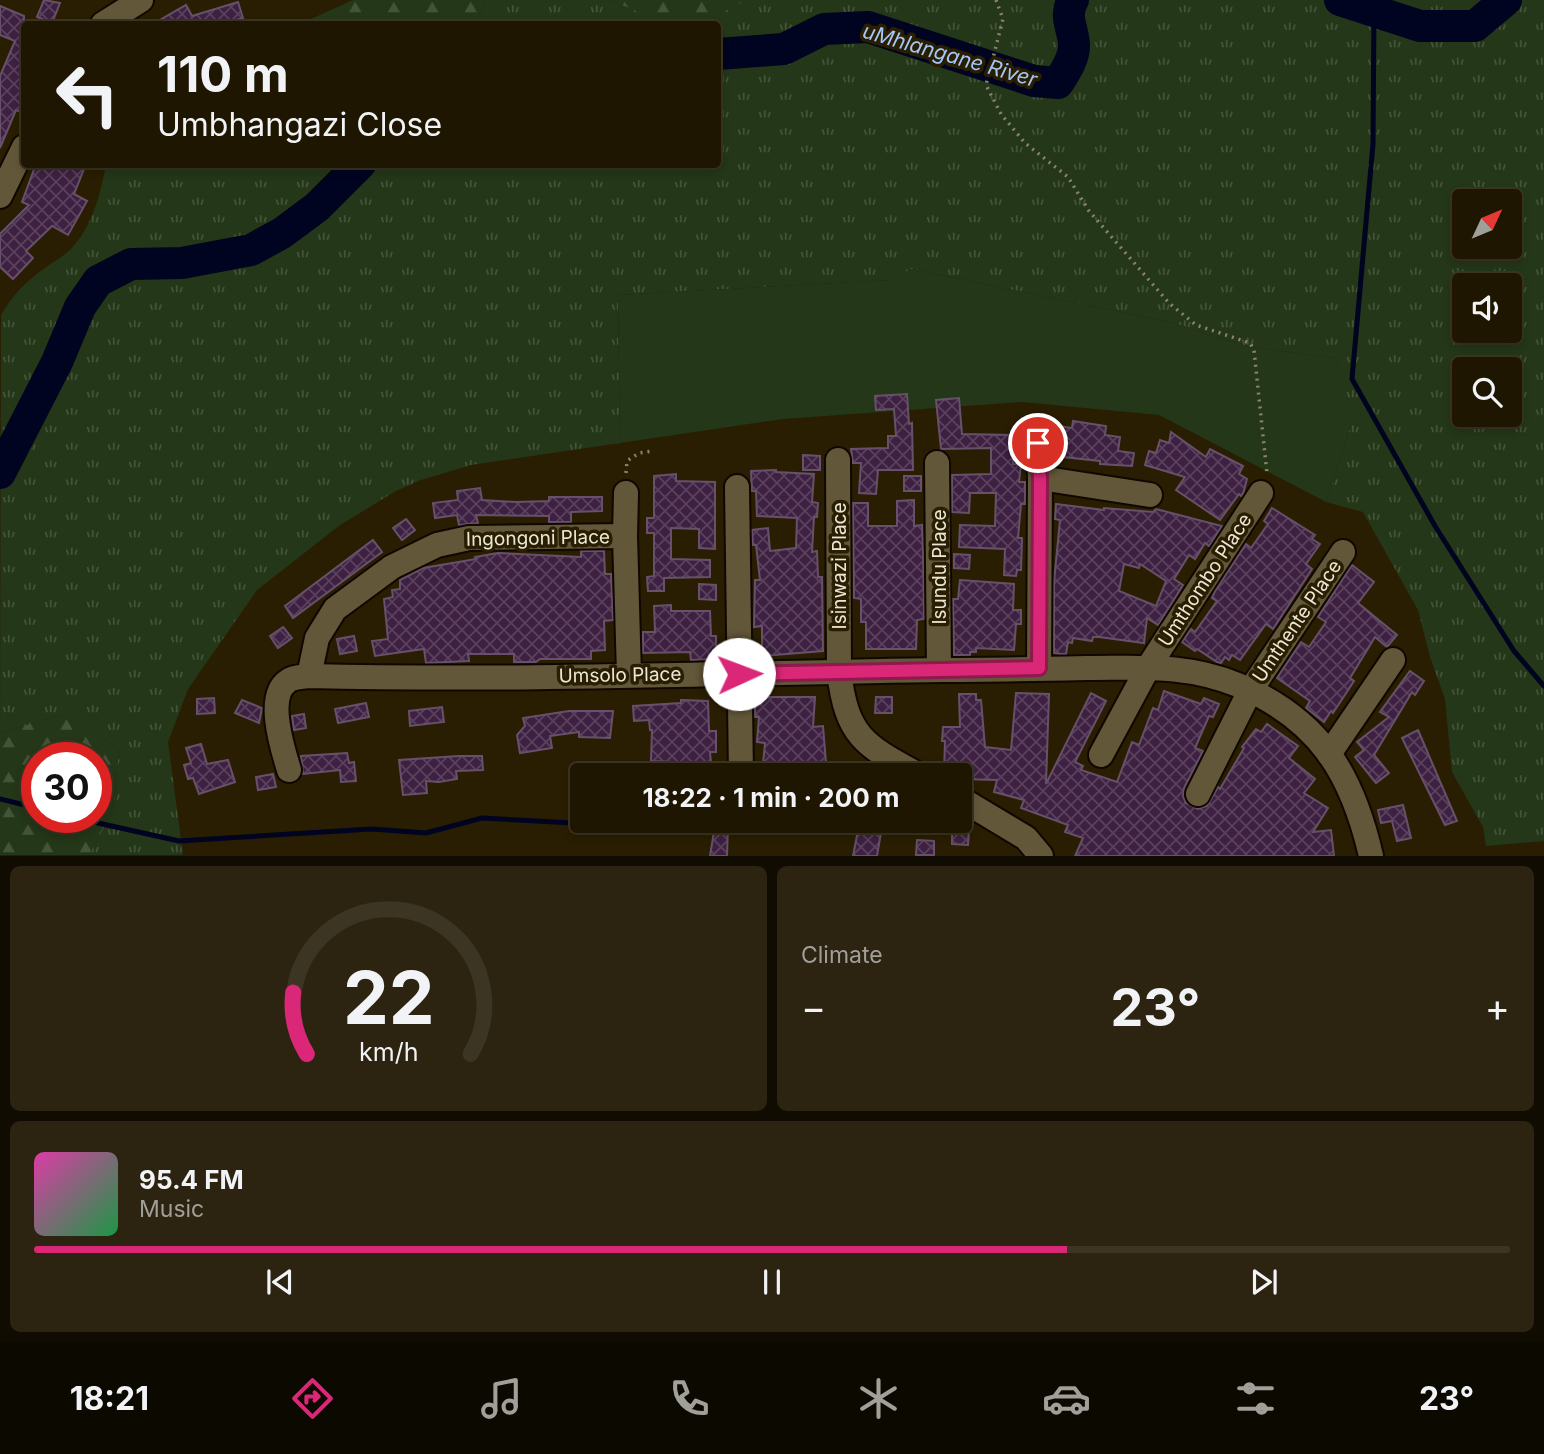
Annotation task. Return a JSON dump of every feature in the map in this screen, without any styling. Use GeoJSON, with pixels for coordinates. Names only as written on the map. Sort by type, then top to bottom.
{"type":"FeatureCollection","features":[{"type":"Feature","properties":{"kind":"street"},"geometry":{"type":"LineString","coordinates":[[108,21],[141,0]]}},
{"type":"Feature","properties":{"kind":"street"},"geometry":{"type":"LineString","coordinates":[[0,196],[21,153]]}},
{"type":"Feature","properties":{"kind":"street"},"geometry":{"type":"LineString","coordinates":[[1038,443],[1039,668]]}},
{"type":"Feature","properties":{"kind":"street","name":"Isinwazi Place"},"geometry":{"type":"LineString","coordinates":[[838,460],[839,672],[842,696],[853,727],[874,750],[897,763]]}},
{"type":"Feature","properties":{"kind":"street","name":"Isundu Place"},"geometry":{"type":"LineString","coordinates":[[937,463],[939,670]]}},
{"type":"Feature","properties":{"kind":"street"},"geometry":{"type":"LineString","coordinates":[[1040,478],[1150,495]]}},
{"type":"Feature","properties":{"kind":"street"},"geometry":{"type":"LineString","coordinates":[[737,487],[741,763]]}},
{"type":"Feature","properties":{"kind":"street"},"geometry":{"type":"LineString","coordinates":[[626,493],[629,674]]}},
{"type":"Feature","properties":{"kind":"street","name":"Umthombo Place"},"geometry":{"type":"LineString","coordinates":[[1101,755],[1149,666],[1260,495]]}},
{"type":"Feature","properties":{"kind":"street","name":"Ingongoni Place"},"geometry":{"type":"LineString","coordinates":[[309,676],[317,638],[335,609],[392,567],[437,545],[469,538],[625,536]]}},
{"type":"Feature","properties":{"kind":"street","name":"Umthente Place"},"geometry":{"type":"LineString","coordinates":[[1198,794],[1250,691],[1343,552]]}},
{"type":"Feature","properties":{"kind":"street"},"geometry":{"type":"LineString","coordinates":[[1329,754],[1394,660]]}},
{"type":"Feature","properties":{"kind":"street","name":"Umsolo Place"},"geometry":{"type":"LineString","coordinates":[[289,770],[277,731],[277,707],[284,683],[290,679],[309,676],[739,674],[1149,666],[1197,673],[1250,691],[1267,699],[1303,725],[1345,777],[1359,807],[1371,856]]}},
{"type":"Feature","properties":{"kind":"street"},"geometry":{"type":"LineString","coordinates":[[972,806],[1026,838],[1041,856]]}},
{"type":"Feature","properties":{"kind":"path"},"geometry":{"type":"LineString","coordinates":[[996,0],[1003,19],[986,85],[1001,114],[1025,143],[1068,177],[1089,211],[1169,303],[1196,325],[1250,344],[1254,350],[1267,471],[1266,482],[1260,495]]}},
{"type":"Feature","properties":{"kind":"path"},"geometry":{"type":"LineString","coordinates":[[626,493],[627,461],[639,453],[653,451]]}},
{"type":"Feature","properties":{"kind":"green space"},"geometry":{"type":"Polygon","coordinates":[[[353,0],[485,0],[477,21],[307,21],[353,0]]]}},
{"type":"Feature","properties":{"kind":"green space"},"geometry":{"type":"Polygon","coordinates":[[[485,0],[609,0],[652,17],[720,13],[748,0],[1544,0],[1544,841],[1486,846],[1483,827],[1452,772],[1445,699],[1430,657],[1418,610],[1363,512],[1326,502],[1352,421],[1336,358],[1244,346],[1174,323],[911,269],[892,280],[618,295],[620,443],[471,465],[421,480],[396,491],[340,525],[257,590],[188,689],[168,742],[183,855],[89,855],[101,833],[112,833],[119,748],[60,715],[0,733],[1,315],[26,284],[68,252],[79,240],[94,209],[105,168],[721,168],[721,21],[477,21],[485,0]]]}},
{"type":"Feature","properties":{"kind":"green space"},"geometry":{"type":"Polygon","coordinates":[[[609,0],[748,0],[720,13],[694,17],[652,17],[609,0]]]}},
{"type":"Feature","properties":{"kind":"green space"},"geometry":{"type":"Polygon","coordinates":[[[911,269],[1174,323],[1244,346],[1336,358],[1353,418],[1326,502],[1159,415],[1022,402],[783,419],[620,443],[618,295],[891,280],[911,269]]]}},
{"type":"Feature","properties":{"kind":"green space"},"geometry":{"type":"Polygon","coordinates":[[[60,715],[108,742],[21,742],[21,833],[101,833],[89,855],[0,855],[0,733],[60,715]]]}},
{"type":"Feature","properties":{"kind":"green space"},"geometry":{"type":"Polygon","coordinates":[[[112,744],[119,748],[112,813],[112,744]]]}},
{"type":"Feature","properties":{"kind":"building"},"geometry":{"type":"Polygon","coordinates":[[[44,0],[60,3],[53,21],[37,17],[44,0]]]}},
{"type":"Feature","properties":{"kind":"building"},"geometry":{"type":"Polygon","coordinates":[[[238,2],[243,18],[232,21],[158,21],[186,5],[192,16],[238,2]]]}},
{"type":"Feature","properties":{"kind":"building"},"geometry":{"type":"Polygon","coordinates":[[[0,6],[24,16],[24,21],[21,21],[21,112],[16,110],[0,148],[0,76],[15,41],[0,35],[0,6]]]}},
{"type":"Feature","properties":{"kind":"building"},"geometry":{"type":"Polygon","coordinates":[[[35,168],[84,168],[74,194],[87,201],[68,235],[52,226],[26,251],[33,258],[13,279],[0,267],[0,234],[29,205],[22,202],[35,168]]]}},
{"type":"Feature","properties":{"kind":"building"},"geometry":{"type":"Polygon","coordinates":[[[907,394],[909,424],[912,423],[913,470],[878,470],[876,494],[859,493],[861,463],[853,463],[851,449],[888,448],[888,436],[896,436],[894,409],[876,410],[875,396],[907,394]]]}},
{"type":"Feature","properties":{"kind":"building"},"geometry":{"type":"Polygon","coordinates":[[[959,398],[962,434],[1012,435],[1013,464],[1021,464],[1019,482],[1025,482],[1025,504],[1021,504],[1018,538],[1022,538],[1021,570],[1017,570],[1016,576],[1004,575],[1005,549],[959,547],[960,525],[995,526],[996,493],[970,493],[969,513],[952,512],[952,475],[991,474],[991,448],[941,449],[936,400],[959,398]]]}},
{"type":"Feature","properties":{"kind":"building"},"geometry":{"type":"Polygon","coordinates":[[[1073,421],[1106,426],[1105,435],[1120,437],[1118,451],[1134,453],[1132,466],[1054,456],[1057,426],[1072,428],[1073,421]]]}},
{"type":"Feature","properties":{"kind":"building"},"geometry":{"type":"Polygon","coordinates":[[[1171,432],[1206,457],[1210,449],[1243,466],[1239,474],[1247,479],[1243,494],[1239,494],[1220,520],[1176,490],[1185,477],[1145,465],[1149,451],[1156,453],[1160,440],[1169,443],[1171,432]]]}},
{"type":"Feature","properties":{"kind":"building"},"geometry":{"type":"Polygon","coordinates":[[[803,455],[820,456],[820,470],[803,470],[803,455]]]}},
{"type":"Feature","properties":{"kind":"building"},"geometry":{"type":"Polygon","coordinates":[[[776,470],[814,474],[812,502],[818,503],[817,517],[814,517],[812,552],[817,551],[818,577],[822,577],[823,651],[762,656],[762,626],[754,627],[755,580],[760,580],[752,530],[768,528],[770,551],[796,548],[797,518],[757,516],[756,491],[752,491],[751,471],[776,470]]]}},
{"type":"Feature","properties":{"kind":"building"},"geometry":{"type":"Polygon","coordinates":[[[676,474],[676,481],[715,482],[715,549],[699,548],[699,529],[671,528],[671,559],[710,560],[710,577],[664,578],[664,591],[648,591],[647,577],[654,576],[654,533],[647,533],[647,518],[654,518],[654,476],[676,474]]]}},
{"type":"Feature","properties":{"kind":"building"},"geometry":{"type":"Polygon","coordinates":[[[904,476],[921,476],[921,491],[904,491],[904,476]]]}},
{"type":"Feature","properties":{"kind":"building"},"geometry":{"type":"Polygon","coordinates":[[[480,488],[482,500],[516,502],[549,501],[549,497],[602,497],[602,511],[571,512],[571,522],[549,522],[549,516],[476,515],[478,523],[459,525],[457,515],[435,518],[433,503],[458,500],[457,491],[480,488]]]}},
{"type":"Feature","properties":{"kind":"building"},"geometry":{"type":"Polygon","coordinates":[[[914,500],[914,526],[922,525],[924,619],[917,620],[916,649],[866,649],[866,622],[861,622],[861,599],[854,598],[853,503],[868,503],[868,526],[897,526],[897,501],[914,500]]]}},
{"type":"Feature","properties":{"kind":"building"},"geometry":{"type":"Polygon","coordinates":[[[1056,504],[1104,510],[1153,512],[1156,509],[1222,526],[1209,546],[1205,543],[1195,559],[1189,555],[1174,579],[1183,585],[1158,625],[1147,618],[1144,643],[1099,637],[1093,637],[1092,641],[1073,638],[1072,643],[1068,642],[1066,654],[1060,654],[1054,653],[1054,582],[1060,520],[1055,519],[1056,504]],[[1124,564],[1119,591],[1156,606],[1166,581],[1140,564],[1139,568],[1124,564]]]}},
{"type":"Feature","properties":{"kind":"building"},"geometry":{"type":"Polygon","coordinates":[[[1272,508],[1315,535],[1312,539],[1320,544],[1306,564],[1312,569],[1273,629],[1266,624],[1240,660],[1232,655],[1229,660],[1225,657],[1221,663],[1217,662],[1182,642],[1191,629],[1195,632],[1217,601],[1212,598],[1215,591],[1246,544],[1251,548],[1268,524],[1264,521],[1272,508]]]}},
{"type":"Feature","properties":{"kind":"building"},"geometry":{"type":"Polygon","coordinates":[[[406,519],[415,530],[402,540],[393,528],[406,519]]]}},
{"type":"Feature","properties":{"kind":"building"},"geometry":{"type":"Polygon","coordinates":[[[373,540],[382,552],[293,618],[285,606],[373,540]]]}},
{"type":"Feature","properties":{"kind":"building"},"geometry":{"type":"Polygon","coordinates":[[[581,551],[604,551],[605,574],[611,574],[613,620],[604,621],[605,650],[591,651],[591,659],[514,662],[514,654],[468,654],[469,661],[426,663],[424,649],[375,656],[372,641],[388,639],[384,599],[393,597],[392,590],[400,589],[400,580],[423,568],[498,553],[581,557],[581,551]]]}},
{"type":"Feature","properties":{"kind":"building"},"geometry":{"type":"Polygon","coordinates":[[[954,554],[970,555],[969,569],[954,568],[954,554]]]}},
{"type":"Feature","properties":{"kind":"building"},"geometry":{"type":"Polygon","coordinates":[[[1352,565],[1374,582],[1358,603],[1397,635],[1387,647],[1375,637],[1350,678],[1354,681],[1324,722],[1306,708],[1310,701],[1277,678],[1301,642],[1309,647],[1326,622],[1318,617],[1352,565]]]}},
{"type":"Feature","properties":{"kind":"building"},"geometry":{"type":"Polygon","coordinates":[[[960,580],[1014,584],[1013,610],[1021,610],[1021,624],[1016,624],[1014,650],[976,648],[976,652],[970,652],[970,655],[954,655],[953,599],[958,599],[960,580]]]}},
{"type":"Feature","properties":{"kind":"building"},"geometry":{"type":"Polygon","coordinates":[[[699,584],[716,585],[716,600],[699,599],[699,584]]]}},
{"type":"Feature","properties":{"kind":"building"},"geometry":{"type":"Polygon","coordinates":[[[671,605],[671,611],[710,611],[711,636],[716,636],[716,659],[691,660],[690,652],[643,653],[643,632],[655,632],[654,606],[671,605]]]}},
{"type":"Feature","properties":{"kind":"building"},"geometry":{"type":"Polygon","coordinates":[[[283,627],[292,638],[278,648],[270,636],[283,627]]]}},
{"type":"Feature","properties":{"kind":"building"},"geometry":{"type":"Polygon","coordinates":[[[354,636],[357,651],[340,654],[337,639],[354,636]]]}},
{"type":"Feature","properties":{"kind":"building"},"geometry":{"type":"Polygon","coordinates":[[[1410,671],[1424,681],[1415,695],[1412,692],[1374,755],[1389,773],[1376,783],[1355,757],[1364,750],[1357,742],[1389,717],[1380,712],[1410,671]]]}},
{"type":"Feature","properties":{"kind":"building"},"geometry":{"type":"Polygon","coordinates":[[[1164,691],[1201,704],[1204,698],[1219,704],[1213,717],[1209,716],[1195,748],[1203,751],[1184,788],[1186,803],[1198,809],[1207,806],[1218,787],[1220,789],[1244,748],[1242,747],[1256,729],[1261,732],[1267,724],[1298,746],[1289,758],[1315,779],[1304,793],[1328,808],[1313,832],[1331,830],[1334,856],[1075,856],[1083,838],[1065,832],[1068,825],[1021,808],[1024,800],[994,792],[997,780],[972,779],[972,763],[944,763],[943,727],[960,727],[959,694],[976,694],[976,700],[981,700],[985,747],[1011,750],[1016,693],[1049,694],[1046,784],[1091,693],[1106,701],[1075,762],[1083,766],[1081,770],[1117,782],[1132,742],[1139,745],[1153,708],[1158,710],[1164,691]]]}},
{"type":"Feature","properties":{"kind":"building"},"geometry":{"type":"Polygon","coordinates":[[[755,697],[815,697],[813,727],[823,726],[826,763],[763,763],[765,743],[757,742],[759,717],[755,717],[755,697]]]}},
{"type":"Feature","properties":{"kind":"building"},"geometry":{"type":"Polygon","coordinates":[[[876,697],[892,697],[892,713],[875,713],[876,697]]]}},
{"type":"Feature","properties":{"kind":"building"},"geometry":{"type":"Polygon","coordinates":[[[214,698],[215,713],[197,714],[197,699],[214,698]]]}},
{"type":"Feature","properties":{"kind":"building"},"geometry":{"type":"Polygon","coordinates":[[[242,700],[262,708],[259,723],[235,713],[242,700]]]}},
{"type":"Feature","properties":{"kind":"building"},"geometry":{"type":"Polygon","coordinates":[[[681,700],[708,701],[709,731],[716,731],[716,752],[710,752],[711,763],[651,761],[652,730],[649,720],[634,721],[633,706],[681,703],[681,700]]]}},
{"type":"Feature","properties":{"kind":"building"},"geometry":{"type":"Polygon","coordinates":[[[366,703],[369,717],[338,723],[335,709],[366,703]]]}},
{"type":"Feature","properties":{"kind":"building"},"geometry":{"type":"Polygon","coordinates":[[[442,707],[444,722],[410,726],[409,711],[442,707]]]}},
{"type":"Feature","properties":{"kind":"building"},"geometry":{"type":"Polygon","coordinates":[[[569,711],[613,711],[610,738],[579,737],[579,732],[550,736],[552,748],[520,753],[517,735],[525,726],[523,718],[569,711]]]}},
{"type":"Feature","properties":{"kind":"building"},"geometry":{"type":"Polygon","coordinates":[[[304,714],[306,728],[294,730],[292,716],[304,714]]]}},
{"type":"Feature","properties":{"kind":"building"},"geometry":{"type":"Polygon","coordinates":[[[1418,730],[1457,821],[1445,825],[1402,738],[1418,730]]]}},
{"type":"Feature","properties":{"kind":"building"},"geometry":{"type":"Polygon","coordinates":[[[201,744],[207,764],[228,760],[235,782],[199,794],[193,778],[188,779],[184,765],[191,763],[186,748],[201,744]]]}},
{"type":"Feature","properties":{"kind":"building"},"geometry":{"type":"Polygon","coordinates":[[[347,753],[349,763],[354,762],[356,781],[341,782],[340,770],[303,774],[301,756],[347,753]]]}},
{"type":"Feature","properties":{"kind":"building"},"geometry":{"type":"Polygon","coordinates":[[[482,756],[483,770],[456,771],[457,779],[426,781],[427,793],[403,795],[399,760],[482,756]]]}},
{"type":"Feature","properties":{"kind":"building"},"geometry":{"type":"Polygon","coordinates":[[[273,774],[276,787],[258,790],[256,777],[273,774]]]}},
{"type":"Feature","properties":{"kind":"building"},"geometry":{"type":"Polygon","coordinates":[[[1403,805],[1411,838],[1397,841],[1392,821],[1381,823],[1378,810],[1403,805]]]}},
{"type":"Feature","properties":{"kind":"building"},"geometry":{"type":"Polygon","coordinates":[[[714,833],[728,833],[727,856],[710,856],[714,833]]]}},
{"type":"Feature","properties":{"kind":"building"},"geometry":{"type":"Polygon","coordinates":[[[857,833],[881,833],[877,856],[853,856],[857,833]]]}},
{"type":"Feature","properties":{"kind":"building"},"geometry":{"type":"Polygon","coordinates":[[[952,833],[969,833],[968,845],[952,844],[952,833]]]}},
{"type":"Feature","properties":{"kind":"building"},"geometry":{"type":"Polygon","coordinates":[[[917,840],[934,841],[934,855],[916,855],[917,840]]]}},
{"type":"Feature","properties":{"kind":"waterway","name":"uMhlangane River"},"geometry":{"type":"LineString","coordinates":[[721,54],[784,49],[824,29],[868,27],[1034,81],[1058,83],[1074,51],[1069,18],[1073,0]]}},
{"type":"Feature","properties":{"kind":"waterway","name":"uMhlangane River"},"geometry":{"type":"LineString","coordinates":[[1340,0],[1420,26],[1475,26],[1506,0]]}},
{"type":"Feature","properties":{"kind":"waterway"},"geometry":{"type":"LineString","coordinates":[[1374,10],[1373,144],[1352,379],[1435,526],[1514,651],[1544,686]]}},
{"type":"Feature","properties":{"kind":"waterway","name":"uMhlangane River"},"geometry":{"type":"LineString","coordinates":[[0,473],[57,362],[80,307],[98,281],[131,264],[182,263],[251,250],[282,233],[317,207],[356,168]]}},
{"type":"Feature","properties":{"kind":"waterway"},"geometry":{"type":"LineString","coordinates":[[0,799],[21,804]]}},
{"type":"Feature","properties":{"kind":"waterway"},"geometry":{"type":"LineString","coordinates":[[112,826],[179,841],[372,829],[426,833],[482,818],[570,823]]}},
{"type":"Feature","properties":{"kind":"route"},"geometry":{"type":"LineString","coordinates":[[739,674],[1039,668],[1038,443]]}}]}
